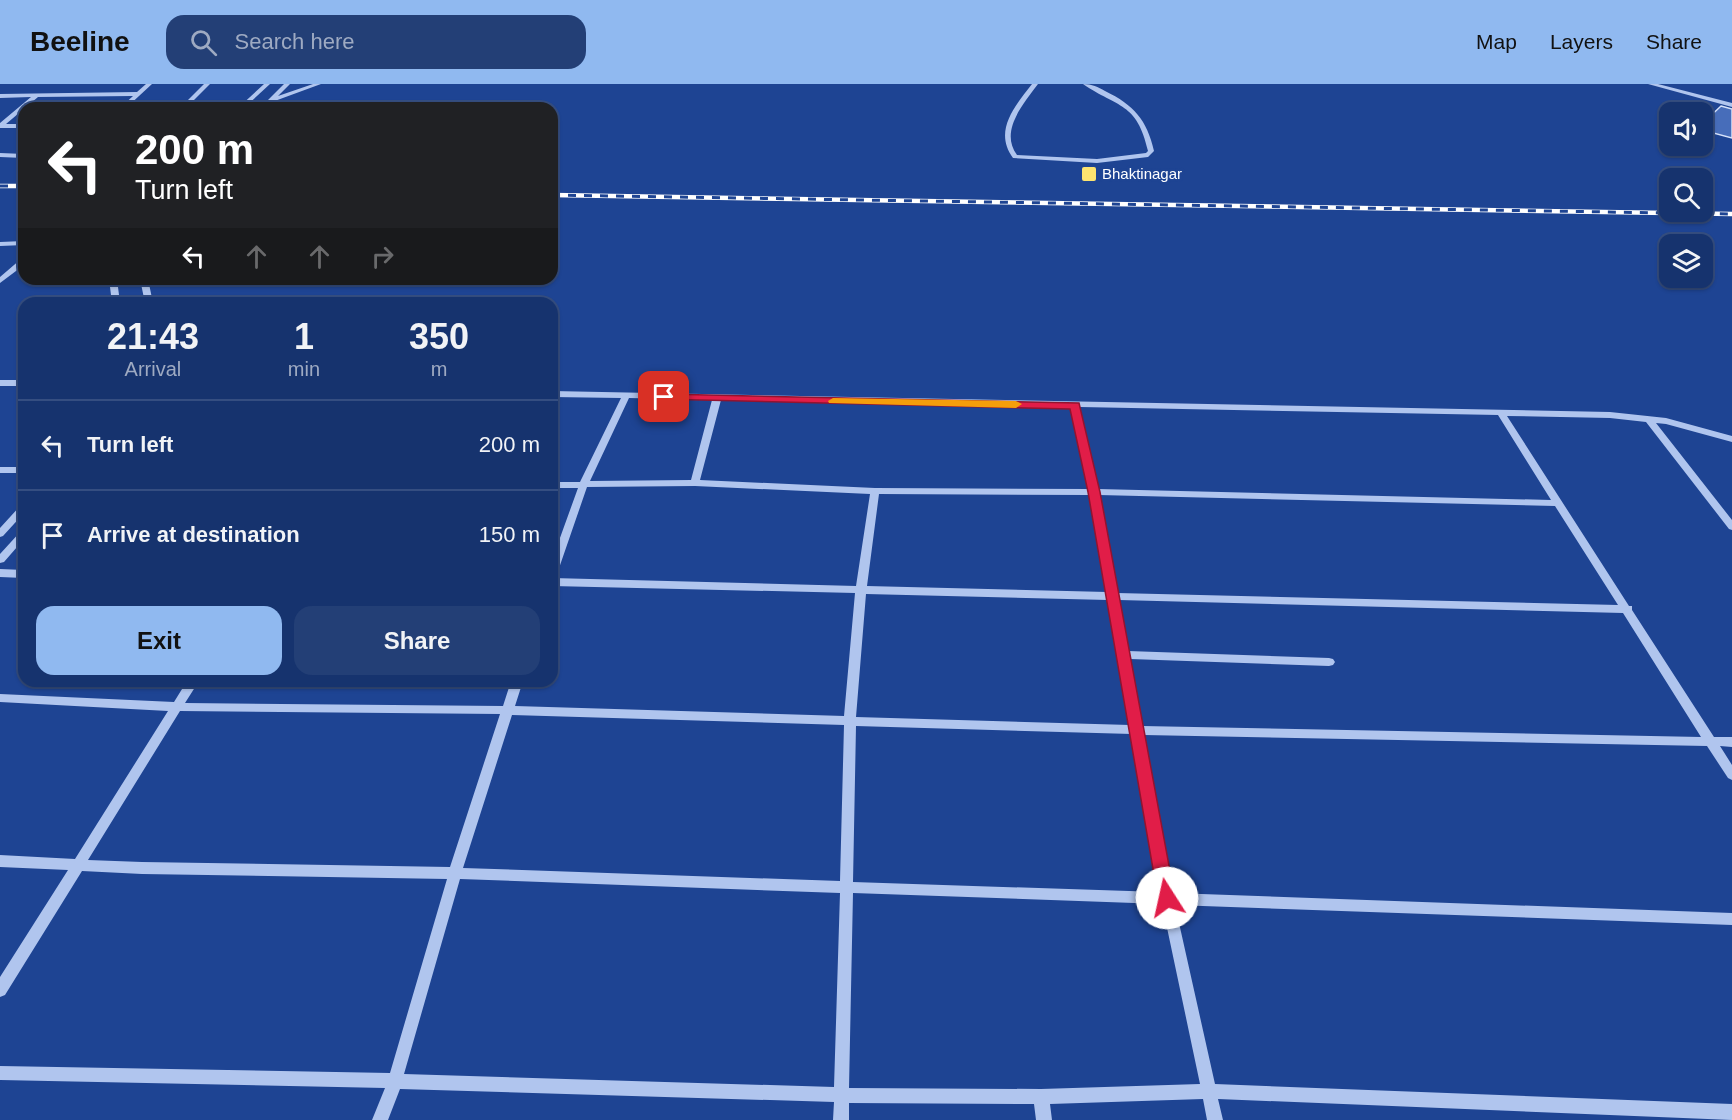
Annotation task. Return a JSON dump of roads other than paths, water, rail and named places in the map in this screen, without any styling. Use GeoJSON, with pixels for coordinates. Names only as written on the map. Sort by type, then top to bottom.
{"type":"FeatureCollection","features":[{"type":"Feature","properties":{"kind":"street"},"geometry":{"type":"LineString","coordinates":[[129,102],[149,84]]}},
{"type":"Feature","properties":{"kind":"street"},"geometry":{"type":"LineString","coordinates":[[189,102],[207,84]]}},
{"type":"Feature","properties":{"kind":"street"},"geometry":{"type":"LineString","coordinates":[[252,84],[253,97]]}},
{"type":"Feature","properties":{"kind":"street"},"geometry":{"type":"LineString","coordinates":[[248,102],[267,84]]}},
{"type":"Feature","properties":{"kind":"street"},"geometry":{"type":"LineString","coordinates":[[270,101],[287,84]]}},
{"type":"Feature","properties":{"kind":"street"},"geometry":{"type":"LineString","coordinates":[[270,101],[318,84]]}},
{"type":"Feature","properties":{"kind":"street"},"geometry":{"type":"LineString","coordinates":[[1035,84],[1016,109],[1006,140],[1008,148],[1015,157],[1097,161],[1148,155],[1151,151],[1149,134],[1130,107],[1086,84]]}},
{"type":"Feature","properties":{"kind":"street"},"geometry":{"type":"LineString","coordinates":[[1651,84],[1669,86],[1732,105]]}},
{"type":"Feature","properties":{"kind":"street"},"geometry":{"type":"LineString","coordinates":[[0,96],[137,94]]}},
{"type":"Feature","properties":{"kind":"street"},"geometry":{"type":"LineString","coordinates":[[29,102],[36,96]]}},
{"type":"Feature","properties":{"kind":"street"},"geometry":{"type":"LineString","coordinates":[[0,126],[18,111]]}},
{"type":"Feature","properties":{"kind":"street"},"geometry":{"type":"LineString","coordinates":[[0,126],[18,126]]}},
{"type":"Feature","properties":{"kind":"street"},"geometry":{"type":"LineString","coordinates":[[0,155],[18,156]]}},
{"type":"Feature","properties":{"kind":"street"},"geometry":{"type":"LineString","coordinates":[[0,244],[18,243]]}},
{"type":"Feature","properties":{"kind":"street"},"geometry":{"type":"LineString","coordinates":[[0,281],[18,266]]}},
{"type":"Feature","properties":{"kind":"street"},"geometry":{"type":"LineString","coordinates":[[0,383],[18,383]]}},
{"type":"Feature","properties":{"kind":"street"},"geometry":{"type":"LineString","coordinates":[[558,394],[1648,418],[1732,439]]}},
{"type":"Feature","properties":{"kind":"street"},"geometry":{"type":"LineString","coordinates":[[558,557],[583,486],[626,396]]}},
{"type":"Feature","properties":{"kind":"street"},"geometry":{"type":"LineString","coordinates":[[695,483],[717,399]]}},
{"type":"Feature","properties":{"kind":"street"},"geometry":{"type":"LineString","coordinates":[[1075,406],[1094,492],[1167,898],[1215,1120]]}},
{"type":"Feature","properties":{"kind":"street"},"geometry":{"type":"LineString","coordinates":[[1501,413],[1732,775]]}},
{"type":"Feature","properties":{"kind":"street"},"geometry":{"type":"LineString","coordinates":[[1648,418],[1732,527]]}},
{"type":"Feature","properties":{"kind":"street"},"geometry":{"type":"LineString","coordinates":[[0,470],[18,470]]}},
{"type":"Feature","properties":{"kind":"street"},"geometry":{"type":"LineString","coordinates":[[558,485],[695,483],[875,491],[1094,492],[1557,503]]}},
{"type":"Feature","properties":{"kind":"street"},"geometry":{"type":"LineString","coordinates":[[841,1120],[850,719],[861,589],[875,491]]}},
{"type":"Feature","properties":{"kind":"street"},"geometry":{"type":"LineString","coordinates":[[0,534],[18,514]]}},
{"type":"Feature","properties":{"kind":"street"},"geometry":{"type":"LineString","coordinates":[[0,560],[18,540]]}},
{"type":"Feature","properties":{"kind":"street"},"geometry":{"type":"LineString","coordinates":[[0,573],[18,574]]}},
{"type":"Feature","properties":{"kind":"street"},"geometry":{"type":"LineString","coordinates":[[558,582],[1113,598],[1628,609]]}},
{"type":"Feature","properties":{"kind":"street"},"geometry":{"type":"LineString","coordinates":[[1123,655],[1329,662]]}},
{"type":"Feature","properties":{"kind":"street"},"geometry":{"type":"LineString","coordinates":[[0,990],[190,687]]}},
{"type":"Feature","properties":{"kind":"street"},"geometry":{"type":"LineString","coordinates":[[380,1120],[395,1081],[455,873],[515,687]]}},
{"type":"Feature","properties":{"kind":"street"},"geometry":{"type":"LineString","coordinates":[[0,698],[179,707],[508,710],[850,719],[1136,730],[1732,742]]}},
{"type":"Feature","properties":{"kind":"street"},"geometry":{"type":"LineString","coordinates":[[0,861],[142,868],[455,873],[1732,920]]}},
{"type":"Feature","properties":{"kind":"street"},"geometry":{"type":"LineString","coordinates":[[0,1072],[842,1095],[1041,1097],[1210,1091],[1732,1112]]}},
{"type":"Feature","properties":{"kind":"street"},"geometry":{"type":"LineString","coordinates":[[1041,1097],[1044,1120]]}},
{"type":"Feature","properties":{"kind":"railway"},"geometry":{"type":"LineString","coordinates":[[0,186],[18,186]]}},
{"type":"Feature","properties":{"kind":"railway"},"geometry":{"type":"LineString","coordinates":[[558,195],[1732,214]]}},
{"type":"Feature","properties":{"kind":"place","name":"Bhaktinagar"},"geometry":{"type":"Point","coordinates":[1089,174]}}]}
